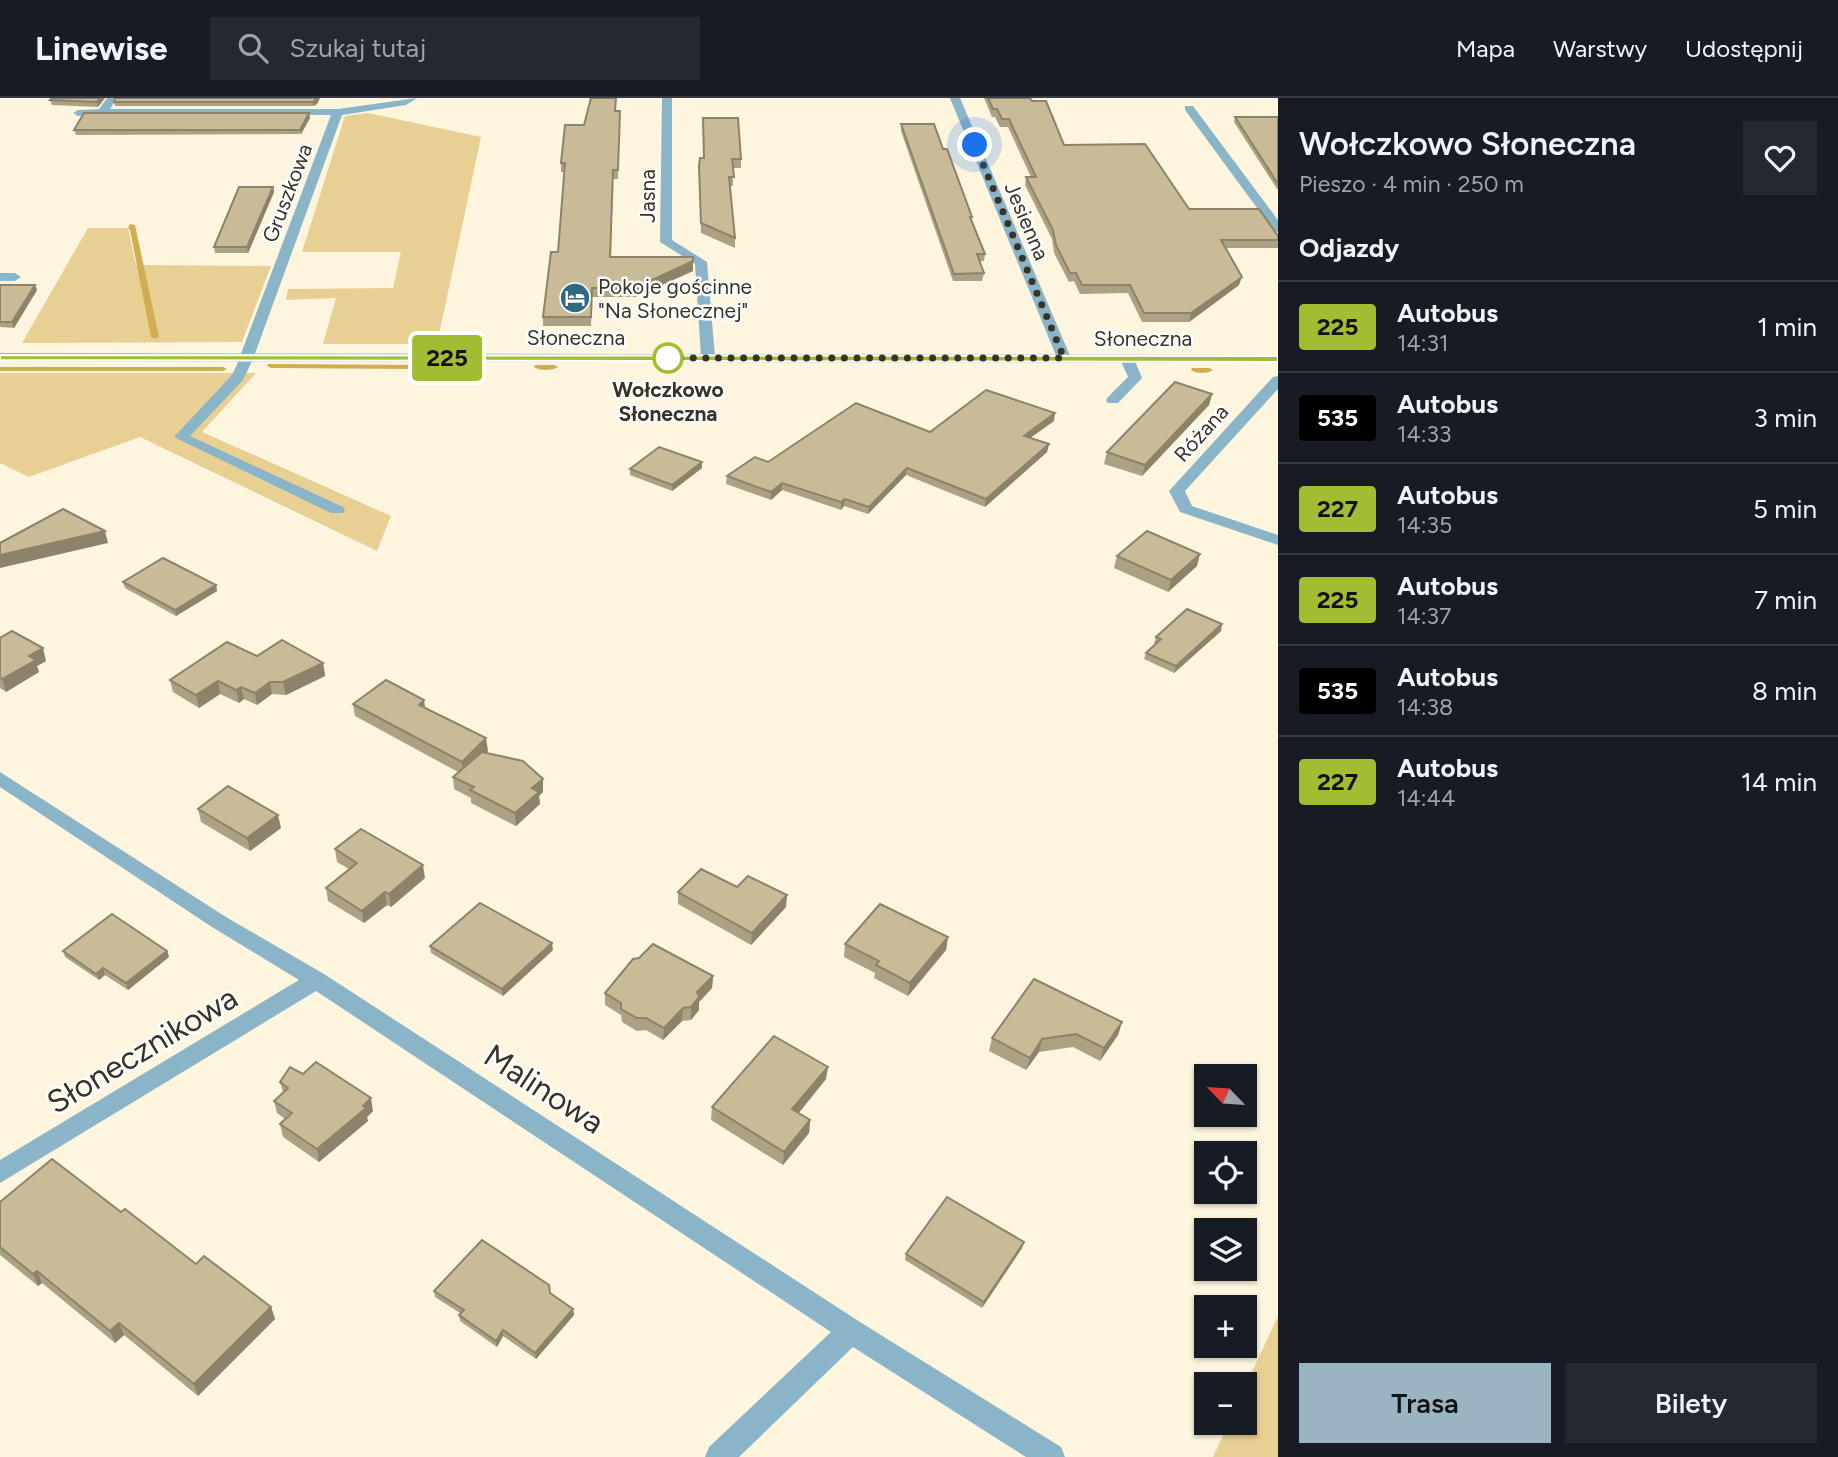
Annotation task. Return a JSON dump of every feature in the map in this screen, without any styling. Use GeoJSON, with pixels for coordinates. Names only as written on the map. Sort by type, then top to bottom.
{"type":"FeatureCollection","features":[{"type":"Feature","properties":{"kind":"street"},"geometry":{"type":"LineString","coordinates":[[102,113],[112,98]]}},
{"type":"Feature","properties":{"kind":"street"},"geometry":{"type":"LineString","coordinates":[[255,112],[262,98]]}},
{"type":"Feature","properties":{"kind":"street"},"geometry":{"type":"LineString","coordinates":[[78,113],[338,112],[406,102],[412,98]]}},
{"type":"Feature","properties":{"kind":"street","name":"Jasna"},"geometry":{"type":"LineString","coordinates":[[667,98],[666,242],[701,262],[708,357]]}},
{"type":"Feature","properties":{"kind":"street","name":"Jesienna"},"geometry":{"type":"LineString","coordinates":[[955,98],[1064,358]]}},
{"type":"Feature","properties":{"kind":"street"},"geometry":{"type":"LineString","coordinates":[[1189,108],[1278,228]]}},
{"type":"Feature","properties":{"kind":"street","name":"Gruszkowa"},"geometry":{"type":"LineString","coordinates":[[337,510],[181,437],[238,377],[338,112]]}},
{"type":"Feature","properties":{"kind":"street"},"geometry":{"type":"LineString","coordinates":[[0,277],[15,277]]}},
{"type":"Feature","properties":{"kind":"street","name":"Słoneczna"},"geometry":{"type":"LineString","coordinates":[[0,358],[1064,358],[1276,363]]}},
{"type":"Feature","properties":{"kind":"street"},"geometry":{"type":"LineString","coordinates":[[1112,400],[1135,378],[1127,359]]}},
{"type":"Feature","properties":{"kind":"street","name":"Różana"},"geometry":{"type":"LineString","coordinates":[[1278,380],[1177,491],[1186,509],[1278,540]]}},
{"type":"Feature","properties":{"kind":"street","name":"Malinowa"},"geometry":{"type":"LineString","coordinates":[[0,778],[219,922],[316,980],[851,1331],[1051,1457]]}},
{"type":"Feature","properties":{"kind":"street","name":"Słonecznikowa"},"geometry":{"type":"LineString","coordinates":[[0,1173],[316,980]]}},
{"type":"Feature","properties":{"kind":"street"},"geometry":{"type":"LineString","coordinates":[[719,1457],[851,1331]]}},
{"type":"Feature","properties":{"kind":"shaded area"},"geometry":{"type":"Polygon","coordinates":[[[368,113],[481,137],[437,344],[323,344],[336,298],[286,300],[288,289],[393,288],[401,252],[302,252],[345,116],[368,113]]]}},
{"type":"Feature","properties":{"kind":"shaded area"},"geometry":{"type":"Polygon","coordinates":[[[88,228],[128,228],[136,265],[271,266],[242,342],[22,343],[88,228]]]}},
{"type":"Feature","properties":{"kind":"shaded area"},"geometry":{"type":"Polygon","coordinates":[[[0,373],[256,373],[202,432],[391,516],[377,551],[140,437],[29,477],[0,463],[0,373]]]}},
{"type":"Feature","properties":{"kind":"shaded area"},"geometry":{"type":"Polygon","coordinates":[[[1278,1316],[1278,1457],[1213,1457],[1223,1435],[1257,1435],[1257,1372],[1252,1372],[1278,1316]]]}},
{"type":"Feature","properties":{"kind":"building"},"geometry":{"type":"Polygon","coordinates":[[[100,98],[97,102],[50,100],[100,98]]]}},
{"type":"Feature","properties":{"kind":"building"},"geometry":{"type":"Polygon","coordinates":[[[115,98],[317,98],[313,102],[114,102],[115,98]]]}},
{"type":"Feature","properties":{"kind":"building"},"geometry":{"type":"Polygon","coordinates":[[[591,98],[616,98],[615,111],[620,111],[618,170],[613,170],[610,257],[693,257],[693,261],[635,288],[592,288],[591,317],[543,317],[551,252],[558,252],[565,125],[584,125],[591,98]]]}},
{"type":"Feature","properties":{"kind":"building"},"geometry":{"type":"Polygon","coordinates":[[[988,98],[1030,98],[1032,101],[1046,101],[1064,145],[1145,144],[1189,209],[1259,209],[1278,240],[1221,240],[1242,277],[1191,313],[1144,313],[1130,285],[1082,285],[1076,273],[1070,273],[1056,245],[1053,230],[1026,177],[1036,177],[1009,119],[1002,119],[988,98]]]}},
{"type":"Feature","properties":{"kind":"building"},"geometry":{"type":"Polygon","coordinates":[[[84,113],[309,113],[300,130],[74,130],[84,113]]]}},
{"type":"Feature","properties":{"kind":"building"},"geometry":{"type":"Polygon","coordinates":[[[1235,117],[1278,117],[1278,184],[1235,117]]]}},
{"type":"Feature","properties":{"kind":"building"},"geometry":{"type":"Polygon","coordinates":[[[703,118],[738,118],[741,159],[732,159],[734,177],[729,177],[735,238],[701,223],[699,166],[700,158],[704,158],[703,118]]]}},
{"type":"Feature","properties":{"kind":"building"},"geometry":{"type":"Polygon","coordinates":[[[901,124],[934,124],[943,149],[947,149],[985,254],[977,254],[984,273],[954,274],[901,124]]]}},
{"type":"Feature","properties":{"kind":"building"},"geometry":{"type":"Polygon","coordinates":[[[239,187],[273,187],[247,247],[214,247],[239,187]]]}},
{"type":"Feature","properties":{"kind":"building"},"geometry":{"type":"Polygon","coordinates":[[[0,285],[35,285],[12,322],[0,322],[0,285]]]}},
{"type":"Feature","properties":{"kind":"building"},"geometry":{"type":"Polygon","coordinates":[[[1175,382],[1212,394],[1145,465],[1107,452],[1175,382]]]}},
{"type":"Feature","properties":{"kind":"building"},"geometry":{"type":"Polygon","coordinates":[[[986,390],[1055,413],[1024,436],[1049,444],[986,499],[907,468],[869,507],[845,499],[841,502],[782,483],[771,492],[727,476],[755,457],[768,462],[856,403],[930,432],[986,390]]]}},
{"type":"Feature","properties":{"kind":"building"},"geometry":{"type":"Polygon","coordinates":[[[659,447],[702,462],[672,485],[630,469],[659,447]]]}},
{"type":"Feature","properties":{"kind":"building"},"geometry":{"type":"Polygon","coordinates":[[[63,509],[105,531],[0,555],[0,543],[63,509]]]}},
{"type":"Feature","properties":{"kind":"building"},"geometry":{"type":"Polygon","coordinates":[[[1147,531],[1200,554],[1171,580],[1117,556],[1147,531]]]}},
{"type":"Feature","properties":{"kind":"building"},"geometry":{"type":"Polygon","coordinates":[[[163,558],[216,585],[175,610],[123,582],[163,558]]]}},
{"type":"Feature","properties":{"kind":"building"},"geometry":{"type":"Polygon","coordinates":[[[1187,609],[1222,624],[1176,666],[1146,653],[1161,639],[1156,637],[1187,609]]]}},
{"type":"Feature","properties":{"kind":"building"},"geometry":{"type":"Polygon","coordinates":[[[12,631],[43,648],[29,656],[36,660],[2,679],[0,638],[12,631]]]}},
{"type":"Feature","properties":{"kind":"building"},"geometry":{"type":"Polygon","coordinates":[[[282,640],[323,663],[283,682],[270,682],[255,693],[241,687],[236,690],[218,681],[196,695],[170,680],[227,642],[257,656],[282,640]]]}},
{"type":"Feature","properties":{"kind":"building"},"geometry":{"type":"Polygon","coordinates":[[[386,680],[424,700],[419,705],[486,738],[462,762],[353,704],[386,680]]]}},
{"type":"Feature","properties":{"kind":"building"},"geometry":{"type":"Polygon","coordinates":[[[482,752],[523,761],[543,779],[532,788],[539,792],[515,813],[470,790],[474,787],[453,777],[482,752]]]}},
{"type":"Feature","properties":{"kind":"building"},"geometry":{"type":"Polygon","coordinates":[[[228,786],[278,815],[247,838],[198,809],[228,786]]]}},
{"type":"Feature","properties":{"kind":"building"},"geometry":{"type":"Polygon","coordinates":[[[361,829],[423,865],[389,894],[385,892],[362,911],[326,888],[357,863],[335,849],[361,829]]]}},
{"type":"Feature","properties":{"kind":"building"},"geometry":{"type":"Polygon","coordinates":[[[701,869],[737,887],[748,876],[787,895],[752,933],[678,892],[701,869]]]}},
{"type":"Feature","properties":{"kind":"building"},"geometry":{"type":"Polygon","coordinates":[[[480,903],[552,943],[502,989],[430,946],[480,903]]]}},
{"type":"Feature","properties":{"kind":"building"},"geometry":{"type":"Polygon","coordinates":[[[880,904],[948,937],[910,983],[876,965],[879,961],[845,944],[880,904]]]}},
{"type":"Feature","properties":{"kind":"building"},"geometry":{"type":"Polygon","coordinates":[[[112,914],[167,951],[126,983],[103,968],[96,974],[63,951],[112,914]]]}},
{"type":"Feature","properties":{"kind":"building"},"geometry":{"type":"Polygon","coordinates":[[[653,944],[713,976],[697,992],[699,997],[691,1007],[683,1008],[664,1028],[621,1009],[621,1003],[605,993],[633,959],[639,958],[653,944]]]}},
{"type":"Feature","properties":{"kind":"building"},"geometry":{"type":"Polygon","coordinates":[[[1034,979],[1122,1022],[1104,1048],[1076,1034],[1042,1039],[1030,1058],[992,1038],[1034,979]]]}},
{"type":"Feature","properties":{"kind":"building"},"geometry":{"type":"Polygon","coordinates":[[[774,1036],[828,1067],[792,1109],[810,1120],[784,1152],[712,1107],[774,1036]]]}},
{"type":"Feature","properties":{"kind":"building"},"geometry":{"type":"Polygon","coordinates":[[[316,1062],[371,1098],[363,1106],[366,1108],[317,1149],[280,1124],[292,1113],[274,1101],[288,1088],[280,1082],[290,1067],[303,1074],[316,1062]]]}},
{"type":"Feature","properties":{"kind":"building"},"geometry":{"type":"Polygon","coordinates":[[[52,1159],[121,1212],[125,1209],[196,1264],[204,1256],[271,1307],[194,1384],[119,1323],[110,1331],[37,1271],[33,1274],[0,1247],[0,1202],[52,1159]]]}},
{"type":"Feature","properties":{"kind":"building"},"geometry":{"type":"Polygon","coordinates":[[[947,1197],[1024,1242],[984,1302],[906,1254],[947,1197]]]}},
{"type":"Feature","properties":{"kind":"building"},"geometry":{"type":"Polygon","coordinates":[[[482,1240],[549,1285],[550,1293],[573,1309],[535,1353],[503,1330],[496,1341],[459,1315],[464,1310],[434,1291],[482,1240]]]}},
{"type":"Feature","properties":{"kind":"waterway"},"geometry":{"type":"LineString","coordinates":[[131,228],[132,225],[155,337]]}},
{"type":"Feature","properties":{"kind":"waterway"},"geometry":{"type":"LineString","coordinates":[[271,366],[417,367]]}},
{"type":"Feature","properties":{"kind":"waterway"},"geometry":{"type":"LineString","coordinates":[[538,367],[554,367]]}},
{"type":"Feature","properties":{"kind":"waterway"},"geometry":{"type":"LineString","coordinates":[[0,369],[223,369]]}},
{"type":"Feature","properties":{"kind":"waterway"},"geometry":{"type":"LineString","coordinates":[[1195,370],[1209,370]]}},
{"type":"Feature","properties":{"kind":"bus line","name":"225"},"geometry":{"type":"LineString","coordinates":[[0,357],[1278,359]]}},
{"type":"Feature","properties":{"kind":"place","name":"Pokoje gościnne \"Na Słonecznej\""},"geometry":{"type":"Point","coordinates":[575,298]}},
{"type":"Feature","properties":{"kind":"place","name":"Wołczkowo Słoneczna"},"geometry":{"type":"Point","coordinates":[668,358]}},
{"type":"Feature","properties":{"kind":"route"},"geometry":{"type":"LineString","coordinates":[[668,358],[1064,358],[975,145]]}}]}
